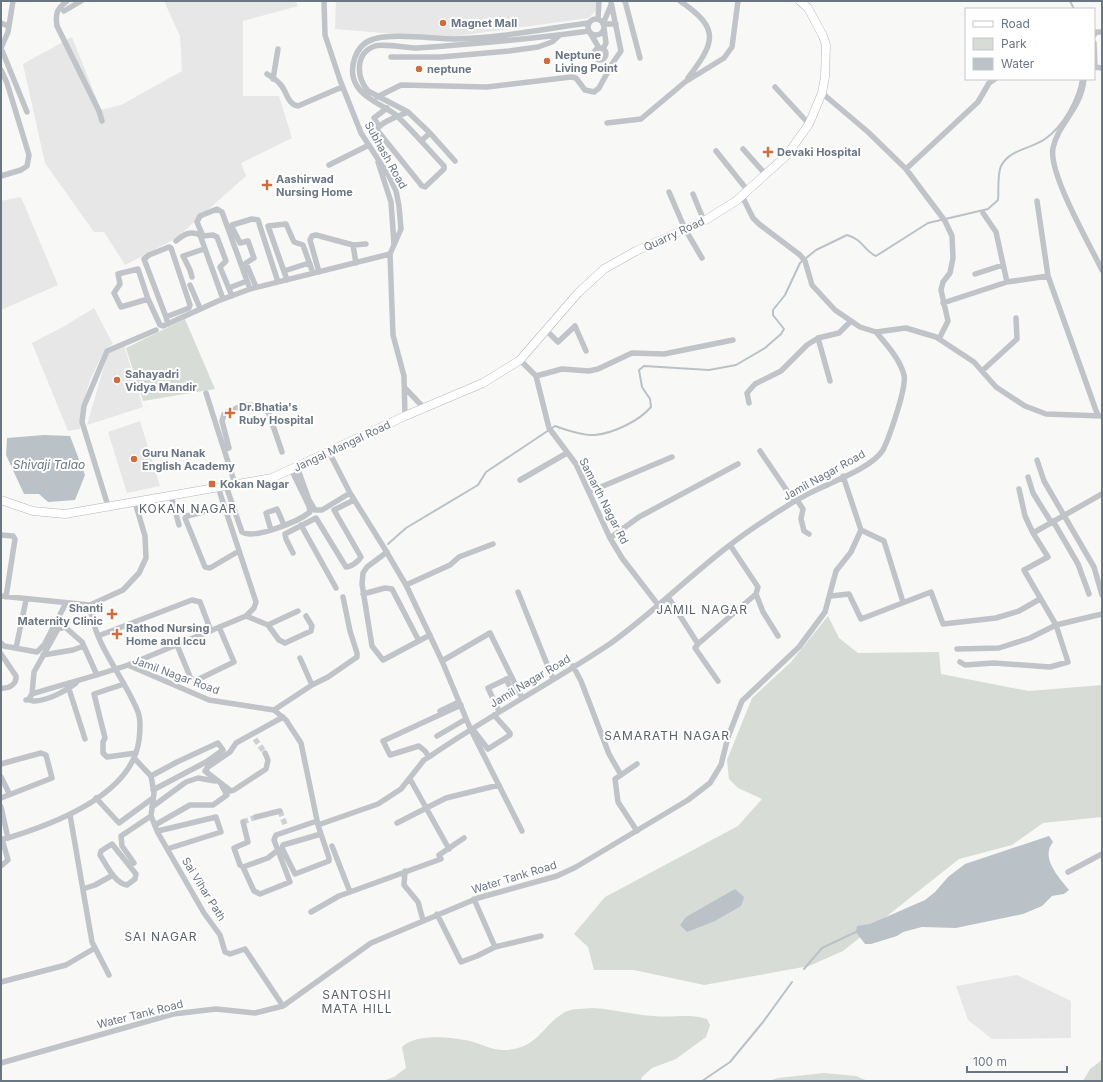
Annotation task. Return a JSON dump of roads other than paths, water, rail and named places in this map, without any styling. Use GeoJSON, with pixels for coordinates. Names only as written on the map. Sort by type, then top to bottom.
{"type":"FeatureCollection","features":[{"type":"Feature","properties":{"kind":"main road","name":"Quarry Road"},"geometry":{"type":"LineString","coordinates":[[424,408],[484,384],[520,360],[578,293],[604,269],[636,251],[704,221],[745,193],[787,155],[809,124],[822,94],[825,77],[826,45],[823,36],[808,8],[800,1]]}},
{"type":"Feature","properties":{"kind":"main road","name":"Jangal Mangal Road"},"geometry":{"type":"LineString","coordinates":[[1,498],[33,511],[65,514],[272,478],[424,408]]}},
{"type":"Feature","properties":{"kind":"street"},"geometry":{"type":"LineString","coordinates":[[3,39],[12,1]]}},
{"type":"Feature","properties":{"kind":"street"},"geometry":{"type":"LineString","coordinates":[[67,1],[58,8],[56,14],[57,26],[99,111],[102,121]]}},
{"type":"Feature","properties":{"kind":"street"},"geometry":{"type":"LineString","coordinates":[[64,11],[81,1]]}},
{"type":"Feature","properties":{"kind":"street","name":"Subhash Road"},"geometry":{"type":"LineString","coordinates":[[324,1],[325,35],[342,87],[360,133],[377,157],[396,191],[400,206],[401,229],[390,254],[393,335],[404,376],[406,416]]}},
{"type":"Feature","properties":{"kind":"street"},"geometry":{"type":"LineString","coordinates":[[588,23],[589,31],[601,48],[606,55],[601,63],[594,55],[595,50],[601,48],[606,44],[603,26],[598,19],[599,1]]}},
{"type":"Feature","properties":{"kind":"street"},"geometry":{"type":"LineString","coordinates":[[625,1],[640,58]]}},
{"type":"Feature","properties":{"kind":"street"},"geometry":{"type":"LineString","coordinates":[[680,1],[704,21],[709,33],[710,45],[705,56],[685,82]]}},
{"type":"Feature","properties":{"kind":"street"},"geometry":{"type":"LineString","coordinates":[[607,122],[641,119],[685,82],[724,58],[732,47],[738,1]]}},
{"type":"Feature","properties":{"kind":"street"},"geometry":{"type":"LineString","coordinates":[[376,98],[401,85],[486,87],[571,77],[576,78],[584,90],[594,92],[599,88],[621,51],[611,2]]}},
{"type":"Feature","properties":{"kind":"street"},"geometry":{"type":"LineString","coordinates":[[455,161],[430,133],[408,112],[364,94],[357,86],[352,67],[356,54],[365,42],[373,39],[388,37],[457,41],[510,41],[589,31],[592,34],[599,34],[611,8],[611,2]]}},
{"type":"Feature","properties":{"kind":"street"},"geometry":{"type":"LineString","coordinates":[[387,108],[374,118],[379,127],[379,133],[422,186],[425,187],[444,169],[444,166],[421,141],[363,84],[359,72],[360,61],[364,52],[375,45],[412,48],[588,23],[590,20],[598,19]]}},
{"type":"Feature","properties":{"kind":"street"},"geometry":{"type":"LineString","coordinates":[[1,23],[3,39]]}},
{"type":"Feature","properties":{"kind":"street"},"geometry":{"type":"LineString","coordinates":[[603,26],[616,24]]}},
{"type":"Feature","properties":{"kind":"street"},"geometry":{"type":"LineString","coordinates":[[1,28],[3,39],[27,112]]}},
{"type":"Feature","properties":{"kind":"street"},"geometry":{"type":"LineString","coordinates":[[509,34],[509,51]]}},
{"type":"Feature","properties":{"kind":"street"},"geometry":{"type":"LineString","coordinates":[[391,56],[412,58],[509,51],[538,47],[552,42],[560,35]]}},
{"type":"Feature","properties":{"kind":"street"},"geometry":{"type":"LineString","coordinates":[[388,37],[388,46]]}},
{"type":"Feature","properties":{"kind":"street"},"geometry":{"type":"LineString","coordinates":[[456,55],[457,41]]}},
{"type":"Feature","properties":{"kind":"street"},"geometry":{"type":"LineString","coordinates":[[412,48],[412,58]]}},
{"type":"Feature","properties":{"kind":"street"},"geometry":{"type":"LineString","coordinates":[[273,78],[278,49]]}},
{"type":"Feature","properties":{"kind":"street"},"geometry":{"type":"LineString","coordinates":[[1,70],[8,84],[29,159],[27,166],[21,170],[1,176]]}},
{"type":"Feature","properties":{"kind":"street"},"geometry":{"type":"LineString","coordinates":[[267,74],[281,84],[290,101],[294,105],[298,106],[342,87]]}},
{"type":"Feature","properties":{"kind":"street"},"geometry":{"type":"LineString","coordinates":[[906,168],[978,102],[989,83],[994,80]]}},
{"type":"Feature","properties":{"kind":"street"},"geometry":{"type":"LineString","coordinates":[[1084,80],[1083,89],[1076,106],[1056,138],[1052,148],[1052,158],[1060,182],[1102,270]]}},
{"type":"Feature","properties":{"kind":"street"},"geometry":{"type":"LineString","coordinates":[[775,86],[809,124]]}},
{"type":"Feature","properties":{"kind":"street"},"geometry":{"type":"LineString","coordinates":[[822,94],[868,132],[906,168],[946,221],[952,236],[954,258],[950,274],[943,282],[941,290],[948,321],[940,339]]}},
{"type":"Feature","properties":{"kind":"street"},"geometry":{"type":"LineString","coordinates":[[379,127],[408,112]]}},
{"type":"Feature","properties":{"kind":"street"},"geometry":{"type":"LineString","coordinates":[[421,141],[430,133]]}},
{"type":"Feature","properties":{"kind":"street"},"geometry":{"type":"LineString","coordinates":[[329,165],[369,145]]}},
{"type":"Feature","properties":{"kind":"street"},"geometry":{"type":"LineString","coordinates":[[743,149],[766,175]]}},
{"type":"Feature","properties":{"kind":"street"},"geometry":{"type":"LineString","coordinates":[[716,151],[745,193],[753,218],[800,255],[805,261],[812,285],[835,310],[850,322],[876,332],[906,328],[940,339],[974,362],[996,387],[1025,406],[1046,414],[1100,416],[1048,276],[1036,201]]}},
{"type":"Feature","properties":{"kind":"street"},"geometry":{"type":"LineString","coordinates":[[668,192],[685,229],[702,258]]}},
{"type":"Feature","properties":{"kind":"street"},"geometry":{"type":"LineString","coordinates":[[693,194],[704,221]]}},
{"type":"Feature","properties":{"kind":"street"},"geometry":{"type":"LineString","coordinates":[[232,296],[220,267],[226,261],[217,237],[213,234],[203,236],[197,222],[200,216],[217,209],[222,212],[247,280],[253,288]]}},
{"type":"Feature","properties":{"kind":"street"},"geometry":{"type":"LineString","coordinates":[[983,213],[996,232],[1007,282]]}},
{"type":"Feature","properties":{"kind":"street"},"geometry":{"type":"LineString","coordinates":[[253,288],[246,263],[254,258],[251,248],[248,240],[240,243],[238,241],[232,227],[232,225],[252,219],[258,220],[278,282]]}},
{"type":"Feature","properties":{"kind":"street"},"geometry":{"type":"LineString","coordinates":[[287,280],[268,226],[286,224],[294,242],[303,245],[309,263],[316,272]]}},
{"type":"Feature","properties":{"kind":"street"},"geometry":{"type":"LineString","coordinates":[[176,241],[185,234],[195,232],[200,235],[223,299]]}},
{"type":"Feature","properties":{"kind":"street"},"geometry":{"type":"LineString","coordinates":[[316,272],[310,240],[312,236],[316,235],[353,245],[366,244]]}},
{"type":"Feature","properties":{"kind":"street"},"geometry":{"type":"LineString","coordinates":[[353,245],[356,262]]}},
{"type":"Feature","properties":{"kind":"street"},"geometry":{"type":"LineString","coordinates":[[166,317],[189,308],[190,305],[171,248],[168,247],[149,255],[144,260],[168,324]]}},
{"type":"Feature","properties":{"kind":"street"},"geometry":{"type":"LineString","coordinates":[[192,277],[183,256],[204,249]]}},
{"type":"Feature","properties":{"kind":"street"},"geometry":{"type":"LineString","coordinates":[[148,299],[121,307],[114,293],[120,284],[118,274],[138,269],[148,299],[160,325],[163,326],[200,308],[253,288],[390,254]]}},
{"type":"Feature","properties":{"kind":"street"},"geometry":{"type":"LineString","coordinates":[[284,271],[309,263]]}},
{"type":"Feature","properties":{"kind":"street"},"geometry":{"type":"LineString","coordinates":[[975,274],[1003,265]]}},
{"type":"Feature","properties":{"kind":"street"},"geometry":{"type":"LineString","coordinates":[[943,303],[1007,282],[1048,276]]}},
{"type":"Feature","properties":{"kind":"street"},"geometry":{"type":"LineString","coordinates":[[229,288],[247,280]]}},
{"type":"Feature","properties":{"kind":"street"},"geometry":{"type":"LineString","coordinates":[[190,285],[200,308]]}},
{"type":"Feature","properties":{"kind":"street"},"geometry":{"type":"LineString","coordinates":[[982,371],[1017,339],[1016,318]]}},
{"type":"Feature","properties":{"kind":"street"},"geometry":{"type":"LineString","coordinates":[[749,403],[747,394],[755,384],[781,372],[807,345],[818,338],[839,333],[850,322]]}},
{"type":"Feature","properties":{"kind":"street"},"geometry":{"type":"LineString","coordinates":[[546,330],[558,342],[575,326],[586,351]]}},
{"type":"Feature","properties":{"kind":"street"},"geometry":{"type":"LineString","coordinates":[[108,506],[82,422],[84,406],[107,351],[156,330]]}},
{"type":"Feature","properties":{"kind":"street","name":"Jamil Nagar Road"},"geometry":{"type":"LineString","coordinates":[[278,850],[274,840],[276,835],[286,829],[317,823],[378,804],[401,789],[424,760],[471,728],[612,642],[659,606],[730,545],[796,500],[815,489],[870,463],[882,450],[893,425],[902,395],[904,376],[893,352],[876,332]]}},
{"type":"Feature","properties":{"kind":"street"},"geometry":{"type":"LineString","coordinates":[[818,338],[830,381]]}},
{"type":"Feature","properties":{"kind":"street"},"geometry":{"type":"LineString","coordinates":[[520,360],[536,376],[562,369],[589,371],[598,369],[632,353],[670,354],[734,340]]}},
{"type":"Feature","properties":{"kind":"street","name":"Samarth Nagar Rd"},"geometry":{"type":"LineString","coordinates":[[536,376],[550,430],[576,464],[610,538],[622,558],[659,606]]}},
{"type":"Feature","properties":{"kind":"street"},"geometry":{"type":"LineString","coordinates":[[405,388],[424,408]]}},
{"type":"Feature","properties":{"kind":"street"},"geometry":{"type":"LineString","coordinates":[[206,393],[231,455]]}},
{"type":"Feature","properties":{"kind":"street"},"geometry":{"type":"LineString","coordinates":[[235,484],[222,421],[224,414],[241,406],[256,405],[265,408],[269,414],[282,452]]}},
{"type":"Feature","properties":{"kind":"street"},"geometry":{"type":"LineString","coordinates":[[760,451],[803,509],[801,526],[804,531],[809,534]]}},
{"type":"Feature","properties":{"kind":"street"},"geometry":{"type":"LineString","coordinates":[[329,452],[354,500],[406,585],[442,661],[466,719],[522,831]]}},
{"type":"Feature","properties":{"kind":"street"},"geometry":{"type":"LineString","coordinates":[[520,480],[568,453]]}},
{"type":"Feature","properties":{"kind":"street"},"geometry":{"type":"LineString","coordinates":[[590,492],[672,457]]}},
{"type":"Feature","properties":{"kind":"street"},"geometry":{"type":"LineString","coordinates":[[1038,460],[1044,481],[1094,567],[1102,595]]}},
{"type":"Feature","properties":{"kind":"street"},"geometry":{"type":"LineString","coordinates":[[610,538],[639,517],[738,464]]}},
{"type":"Feature","properties":{"kind":"street"},"geometry":{"type":"LineString","coordinates":[[294,468],[315,510],[322,510],[350,493]]}},
{"type":"Feature","properties":{"kind":"street"},"geometry":{"type":"LineString","coordinates":[[222,487],[242,532],[252,535],[271,530],[305,516],[310,512],[294,468]]}},
{"type":"Feature","properties":{"kind":"street"},"geometry":{"type":"LineString","coordinates":[[844,476],[861,530],[884,541],[903,602]]}},
{"type":"Feature","properties":{"kind":"street"},"geometry":{"type":"LineString","coordinates":[[1028,477],[1033,492],[1078,564],[1089,594]]}},
{"type":"Feature","properties":{"kind":"street"},"geometry":{"type":"LineString","coordinates":[[128,665],[246,616],[254,608],[256,602],[239,551],[222,487]]}},
{"type":"Feature","properties":{"kind":"street"},"geometry":{"type":"LineString","coordinates":[[960,662],[965,665],[994,663],[1050,667],[1068,662],[1056,625],[1024,570],[1048,557],[1033,533],[1025,516],[1019,489]]}},
{"type":"Feature","properties":{"kind":"street"},"geometry":{"type":"LineString","coordinates":[[1033,533],[1102,494]]}},
{"type":"Feature","properties":{"kind":"street"},"geometry":{"type":"LineString","coordinates":[[171,496],[179,525]]}},
{"type":"Feature","properties":{"kind":"street"},"geometry":{"type":"LineString","coordinates":[[293,553],[284,536],[316,518],[346,567],[349,567],[360,560],[361,556],[334,510],[354,500]]}},
{"type":"Feature","properties":{"kind":"street"},"geometry":{"type":"LineString","coordinates":[[1,535],[13,536],[16,539],[3,597],[90,605],[123,590],[139,573],[146,558],[145,536],[135,502]]}},
{"type":"Feature","properties":{"kind":"street"},"geometry":{"type":"LineString","coordinates":[[271,530],[266,513],[268,511],[277,509],[284,525]]}},
{"type":"Feature","properties":{"kind":"street"},"geometry":{"type":"LineString","coordinates":[[203,512],[187,516],[185,518],[205,567],[210,568],[239,551]]}},
{"type":"Feature","properties":{"kind":"street"},"geometry":{"type":"LineString","coordinates":[[301,526],[336,588]]}},
{"type":"Feature","properties":{"kind":"street","name":"Water Tank Road"},"geometry":{"type":"LineString","coordinates":[[1,1064],[173,1014],[216,1009],[255,1013],[282,1006],[371,943],[474,899],[557,876],[576,867],[688,800],[710,783],[721,765],[728,737],[742,701],[799,647],[825,612],[836,571],[851,552],[861,530]]}},
{"type":"Feature","properties":{"kind":"street"},"geometry":{"type":"LineString","coordinates":[[406,585],[450,565],[459,557],[493,544]]}},
{"type":"Feature","properties":{"kind":"street"},"geometry":{"type":"LineString","coordinates":[[718,681],[695,648],[756,594],[758,587],[730,545]]}},
{"type":"Feature","properties":{"kind":"street"},"geometry":{"type":"LineString","coordinates":[[387,552],[367,567],[363,573],[363,594],[372,646],[382,660],[387,659],[430,635]]}},
{"type":"Feature","properties":{"kind":"street"},"geometry":{"type":"LineString","coordinates":[[363,594],[385,588],[392,588],[419,641]]}},
{"type":"Feature","properties":{"kind":"street"},"geometry":{"type":"LineString","coordinates":[[518,592],[552,679]]}},
{"type":"Feature","properties":{"kind":"street"},"geometry":{"type":"LineString","coordinates":[[830,596],[849,594],[861,619],[931,592],[943,624],[996,618],[1019,611],[1040,599]]}},
{"type":"Feature","properties":{"kind":"street"},"geometry":{"type":"LineString","coordinates":[[756,594],[764,612],[778,636]]}},
{"type":"Feature","properties":{"kind":"street"},"geometry":{"type":"LineString","coordinates":[[321,834],[283,845],[282,848],[295,874],[329,861],[321,834],[317,823],[301,743],[282,717],[274,710],[312,685],[328,677],[357,657],[343,597]]}},
{"type":"Feature","properties":{"kind":"street"},"geometry":{"type":"LineString","coordinates":[[668,597],[698,644]]}},
{"type":"Feature","properties":{"kind":"street"},"geometry":{"type":"LineString","coordinates":[[16,648],[26,600]]}},
{"type":"Feature","properties":{"kind":"street"},"geometry":{"type":"LineString","coordinates":[[98,636],[192,600],[200,602],[211,631]]}},
{"type":"Feature","properties":{"kind":"street"},"geometry":{"type":"LineString","coordinates":[[1,643],[4,646],[34,653],[40,650],[66,603]]}},
{"type":"Feature","properties":{"kind":"street"},"geometry":{"type":"LineString","coordinates":[[3,839],[70,815],[110,789],[136,756],[140,733],[139,714],[124,684],[114,670],[98,636],[92,622],[90,605]]}},
{"type":"Feature","properties":{"kind":"street"},"geometry":{"type":"LineString","coordinates":[[268,624],[298,611]]}},
{"type":"Feature","properties":{"kind":"street"},"geometry":{"type":"LineString","coordinates":[[957,650],[999,648],[1030,638],[1056,625],[1102,614]]}},
{"type":"Feature","properties":{"kind":"street"},"geometry":{"type":"LineString","coordinates":[[246,616],[268,624],[279,640],[285,643],[311,631],[312,626],[306,616]]}},
{"type":"Feature","properties":{"kind":"street"},"geometry":{"type":"LineString","coordinates":[[76,682],[69,689],[41,700],[34,701],[29,698],[34,672],[58,630],[62,627],[69,630],[84,646],[97,675]]}},
{"type":"Feature","properties":{"kind":"street"},"geometry":{"type":"LineString","coordinates":[[177,645],[191,679],[197,680],[234,662],[219,627]]}},
{"type":"Feature","properties":{"kind":"street"},"geometry":{"type":"LineString","coordinates":[[442,661],[490,633],[509,678],[522,698]]}},
{"type":"Feature","properties":{"kind":"street"},"geometry":{"type":"LineString","coordinates":[[43,656],[73,650],[84,646]]}},
{"type":"Feature","properties":{"kind":"street"},"geometry":{"type":"LineString","coordinates":[[1,654],[16,676],[17,680],[15,684],[5,689],[1,688]]}},
{"type":"Feature","properties":{"kind":"street"},"geometry":{"type":"LineString","coordinates":[[300,658],[312,685]]}},
{"type":"Feature","properties":{"kind":"street","name":"Jamil Nagar Road"},"geometry":{"type":"LineString","coordinates":[[29,698],[67,683],[76,682],[128,665],[209,700],[274,710]]}},
{"type":"Feature","properties":{"kind":"street"},"geometry":{"type":"LineString","coordinates":[[573,666],[581,681],[610,754],[621,775]]}},
{"type":"Feature","properties":{"kind":"street"},"geometry":{"type":"LineString","coordinates":[[509,678],[510,687]]}},
{"type":"Feature","properties":{"kind":"street"},"geometry":{"type":"LineString","coordinates":[[499,711],[488,688],[509,678]]}},
{"type":"Feature","properties":{"kind":"street"},"geometry":{"type":"LineString","coordinates":[[124,684],[94,694],[105,738],[103,742],[103,753],[107,757],[136,756]]}},
{"type":"Feature","properties":{"kind":"street"},"geometry":{"type":"LineString","coordinates":[[69,689],[85,739]]}},
{"type":"Feature","properties":{"kind":"street"},"geometry":{"type":"LineString","coordinates":[[385,736],[460,704]]}},
{"type":"Feature","properties":{"kind":"street"},"geometry":{"type":"LineString","coordinates":[[429,757],[419,746],[390,755],[383,741],[460,704]]}},
{"type":"Feature","properties":{"kind":"street"},"geometry":{"type":"LineString","coordinates":[[471,728],[488,749],[492,748],[510,734],[494,715]]}},
{"type":"Feature","properties":{"kind":"street"},"geometry":{"type":"LineString","coordinates":[[265,752],[268,760],[266,769],[231,791],[205,772],[208,767],[230,752],[236,743],[253,737],[282,717]]}},
{"type":"Feature","properties":{"kind":"street"},"geometry":{"type":"LineString","coordinates":[[437,736],[466,719]]}},
{"type":"Feature","properties":{"kind":"street"},"geometry":{"type":"LineString","coordinates":[[151,776],[177,762],[218,744],[222,748],[222,750],[206,762],[153,790]]}},
{"type":"Feature","properties":{"kind":"street"},"geometry":{"type":"LineString","coordinates":[[1,764],[41,753],[46,755],[52,778],[9,793],[1,798]]}},
{"type":"Feature","properties":{"kind":"street"},"geometry":{"type":"LineString","coordinates":[[134,863],[122,846],[121,836],[151,816],[153,798],[151,776],[136,756]]}},
{"type":"Feature","properties":{"kind":"street"},"geometry":{"type":"LineString","coordinates":[[637,764],[615,779],[618,802],[637,831]]}},
{"type":"Feature","properties":{"kind":"street"},"geometry":{"type":"LineString","coordinates":[[1,777],[9,793]]}},
{"type":"Feature","properties":{"kind":"street"},"geometry":{"type":"LineString","coordinates":[[152,807],[186,782],[198,778],[215,780],[222,786],[227,795],[213,805],[190,805],[155,825]]}},
{"type":"Feature","properties":{"kind":"street"},"geometry":{"type":"LineString","coordinates":[[410,779],[449,849]]}},
{"type":"Feature","properties":{"kind":"street"},"geometry":{"type":"LineString","coordinates":[[398,823],[426,810],[446,798],[499,784]]}},
{"type":"Feature","properties":{"kind":"street"},"geometry":{"type":"LineString","coordinates":[[96,798],[119,823],[153,798]]}},
{"type":"Feature","properties":{"kind":"street"},"geometry":{"type":"LineString","coordinates":[[1,807],[3,839],[8,860],[1,866]]}},
{"type":"Feature","properties":{"kind":"street"},"geometry":{"type":"LineString","coordinates":[[256,817],[280,811]]}},
{"type":"Feature","properties":{"kind":"street"},"geometry":{"type":"LineString","coordinates":[[70,815],[92,942],[109,976]]}},
{"type":"Feature","properties":{"kind":"street","name":"Sai Vihar Path"},"geometry":{"type":"LineString","coordinates":[[151,816],[167,849],[204,913],[220,935],[224,952],[230,954],[245,949],[282,1006]]}},
{"type":"Feature","properties":{"kind":"street"},"geometry":{"type":"LineString","coordinates":[[158,831],[216,817],[218,818],[221,832],[167,849]]}},
{"type":"Feature","properties":{"kind":"street"},"geometry":{"type":"LineString","coordinates":[[243,867],[268,858],[278,850],[290,882],[260,894],[256,893],[243,867],[240,865],[234,848],[248,842],[244,822]]}},
{"type":"Feature","properties":{"kind":"street"},"geometry":{"type":"LineString","coordinates":[[311,912],[350,892],[441,859],[439,855],[464,838]]}},
{"type":"Feature","properties":{"kind":"street"},"geometry":{"type":"LineString","coordinates":[[114,844],[136,877],[124,885],[113,875],[100,855],[101,851],[114,844]]}},
{"type":"Feature","properties":{"kind":"street"},"geometry":{"type":"LineString","coordinates":[[332,846],[350,892]]}},
{"type":"Feature","properties":{"kind":"street"},"geometry":{"type":"LineString","coordinates":[[1068,872],[1102,854]]}},
{"type":"Feature","properties":{"kind":"street"},"geometry":{"type":"LineString","coordinates":[[405,871],[404,885],[418,902],[423,920]]}},
{"type":"Feature","properties":{"kind":"street"},"geometry":{"type":"LineString","coordinates":[[83,889],[95,885],[113,875]]}},
{"type":"Feature","properties":{"kind":"street"},"geometry":{"type":"LineString","coordinates":[[474,899],[495,947]]}},
{"type":"Feature","properties":{"kind":"street"},"geometry":{"type":"LineString","coordinates":[[437,914],[461,962],[495,947],[540,936]]}},
{"type":"Feature","properties":{"kind":"street"},"geometry":{"type":"LineString","coordinates":[[1,982],[66,965],[95,948]]}},
{"type":"Feature","properties":{"kind":"water","name":"Shivaji Talao"},"geometry":{"type":"Polygon","coordinates":[[[44,435],[70,436],[85,475],[75,500],[48,502],[39,494],[24,494],[6,455],[7,438],[44,435]]]}},
{"type":"Feature","properties":{"kind":"water"},"geometry":{"type":"Polygon","coordinates":[[[1049,836],[1053,842],[1049,854],[1052,867],[1069,890],[1064,894],[1052,896],[1042,906],[1023,914],[956,928],[922,927],[903,932],[897,936],[871,944],[865,944],[856,932],[857,926],[870,924],[925,900],[935,892],[948,877],[965,864],[1049,836]]]}},
{"type":"Feature","properties":{"kind":"water"},"geometry":{"type":"Polygon","coordinates":[[[735,889],[744,897],[741,906],[715,921],[687,932],[680,925],[686,917],[735,889]]]}},
{"type":"Feature","properties":{"kind":"waterway"},"geometry":{"type":"LineString","coordinates":[[1070,1],[1074,8]]}},
{"type":"Feature","properties":{"kind":"waterway"},"geometry":{"type":"LineString","coordinates":[[388,544],[406,528],[478,485],[486,472],[555,426],[580,434],[595,435],[610,432],[626,426],[640,417],[651,407],[650,399],[642,387],[639,370],[644,366],[709,370],[736,365],[765,348],[781,334],[784,329],[773,315],[773,310],[785,295],[800,263],[816,250],[847,235],[860,242],[868,251],[876,256],[928,223],[988,209],[998,200],[999,174],[1001,166],[1005,160],[1015,153],[1045,139],[1052,134],[1069,112],[1077,95],[1081,80]]}},
{"type":"Feature","properties":{"kind":"waterway"},"geometry":{"type":"LineString","coordinates":[[804,969],[822,948],[858,931]]}},
{"type":"Feature","properties":{"kind":"waterway"},"geometry":{"type":"LineString","coordinates":[[702,1081],[730,1062],[763,1022],[792,982]]}},
{"type":"Feature","properties":{"kind":"tunnel"},"geometry":{"type":"LineString","coordinates":[[255,739],[265,753]]}},
{"type":"Feature","properties":{"kind":"tunnel"},"geometry":{"type":"LineString","coordinates":[[280,811],[286,827]]}},
{"type":"Feature","properties":{"kind":"tunnel"},"geometry":{"type":"LineString","coordinates":[[243,822],[256,817]]}},
{"type":"Feature","properties":{"kind":"place","name":"Magnet Mall"},"geometry":{"type":"Point","coordinates":[443,23]}},
{"type":"Feature","properties":{"kind":"place","name":"Neptune Living Point"},"geometry":{"type":"Point","coordinates":[547,61]}},
{"type":"Feature","properties":{"kind":"place","name":"neptune"},"geometry":{"type":"Point","coordinates":[419,69]}},
{"type":"Feature","properties":{"kind":"place","name":"Devaki Hospital"},"geometry":{"type":"Point","coordinates":[768,152]}},
{"type":"Feature","properties":{"kind":"place","name":"Aashirwad Nursing Home"},"geometry":{"type":"Point","coordinates":[267,185]}},
{"type":"Feature","properties":{"kind":"place","name":"Sahayadri Vidya Mandir"},"geometry":{"type":"Point","coordinates":[117,380]}},
{"type":"Feature","properties":{"kind":"place","name":"Dr.Bhatia's Ruby Hospital"},"geometry":{"type":"Point","coordinates":[230,413]}},
{"type":"Feature","properties":{"kind":"place","name":"Guru Nanak English Academy"},"geometry":{"type":"Point","coordinates":[134,459]}},
{"type":"Feature","properties":{"kind":"place","name":"Kokan Nagar"},"geometry":{"type":"Point","coordinates":[212,484]}},
{"type":"Feature","properties":{"kind":"place","name":"Shanti Maternity Clinic"},"geometry":{"type":"Point","coordinates":[112,614]}},
{"type":"Feature","properties":{"kind":"place","name":"Rathod Nursing Home and Iccu"},"geometry":{"type":"Point","coordinates":[117,634]}},
{"type":"Feature","properties":{"kind":"district","name":"KOKAN NAGAR"},"geometry":{"type":"Point","coordinates":[188,509]}},
{"type":"Feature","properties":{"kind":"district","name":"JAMIL NAGAR"},"geometry":{"type":"Point","coordinates":[702,610]}},
{"type":"Feature","properties":{"kind":"district","name":"SAMARATH NAGAR"},"geometry":{"type":"Point","coordinates":[667,736]}},
{"type":"Feature","properties":{"kind":"district","name":"SAI NAGAR"},"geometry":{"type":"Point","coordinates":[161,937]}},
{"type":"Feature","properties":{"kind":"district","name":"SANTOSHI MATA HILL"},"geometry":{"type":"Point","coordinates":[357,1002]}}]}
